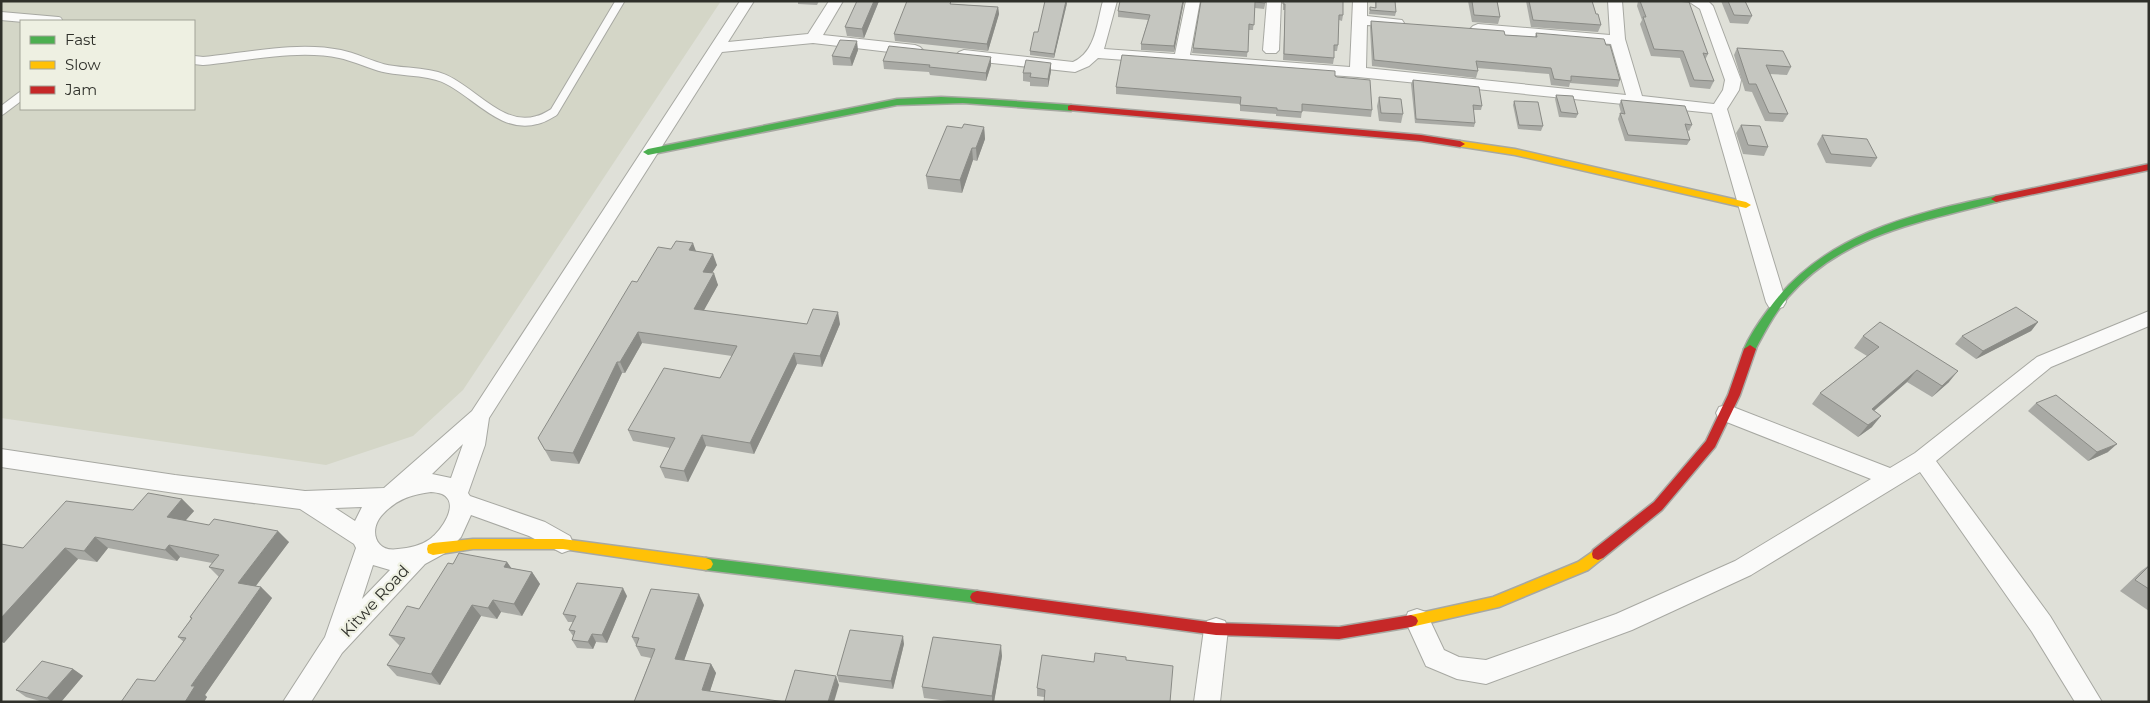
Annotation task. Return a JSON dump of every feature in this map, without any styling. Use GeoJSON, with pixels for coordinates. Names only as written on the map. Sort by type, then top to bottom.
{"type":"FeatureCollection","features":[{"type":"Feature","properties":{"kind":"street"},"geometry":{"type":"LineString","coordinates":[[365,543],[365,524],[373,510],[479,417],[747,1]]}},
{"type":"Feature","properties":{"kind":"street"},"geometry":{"type":"LineString","coordinates":[[813,38],[836,1]]}},
{"type":"Feature","properties":{"kind":"street"},"geometry":{"type":"LineString","coordinates":[[949,54],[1075,68],[1088,62],[1095,53],[1110,1]]}},
{"type":"Feature","properties":{"kind":"street"},"geometry":{"type":"LineString","coordinates":[[1182,59],[1192,1]]}},
{"type":"Feature","properties":{"kind":"street"},"geometry":{"type":"LineString","coordinates":[[1271,50],[1274,1]]}},
{"type":"Feature","properties":{"kind":"street"},"geometry":{"type":"LineString","coordinates":[[1358,72],[1360,1]]}},
{"type":"Feature","properties":{"kind":"street"},"geometry":{"type":"LineString","coordinates":[[1615,1],[1614,16],[1617,40],[1635,99]]}},
{"type":"Feature","properties":{"kind":"street"},"geometry":{"type":"LineString","coordinates":[[1695,1],[1706,6],[1733,80],[1731,90],[1719,109],[1776,302]]}},
{"type":"Feature","properties":{"kind":"street"},"geometry":{"type":"LineString","coordinates":[[1359,20],[1409,24]]}},
{"type":"Feature","properties":{"kind":"street"},"geometry":{"type":"LineString","coordinates":[[1458,28],[1617,40]]}},
{"type":"Feature","properties":{"kind":"street"},"geometry":{"type":"LineString","coordinates":[[716,48],[813,38],[929,51]]}},
{"type":"Feature","properties":{"kind":"street"},"geometry":{"type":"LineString","coordinates":[[1095,53],[1358,72],[1719,109]]}},
{"type":"Feature","properties":{"kind":"street"},"geometry":{"type":"LineString","coordinates":[[648,152],[897,102],[935,99],[975,100],[1421,138],[1515,152],[1746,204]]}},
{"type":"Feature","properties":{"kind":"street"},"geometry":{"type":"LineString","coordinates":[[306,500],[365,543],[375,556],[387,560],[401,560],[425,553],[473,544],[562,544],[719,566],[1039,605],[1216,629],[1339,633],[1418,620],[1494,603],[1583,566],[1658,506],[1711,444],[1734,395],[1752,346],[1776,302],[1811,267],[1875,231],[1941,210],[2149,167]]}},
{"type":"Feature","properties":{"kind":"street"},"geometry":{"type":"LineString","coordinates":[[1418,620],[1435,658],[1457,668],[1486,672],[1623,622],[1743,568],[1923,459],[2044,362],[2149,318]]}},
{"type":"Feature","properties":{"kind":"street"},"geometry":{"type":"LineString","coordinates":[[1726,413],[1892,478]]}},
{"type":"Feature","properties":{"kind":"street"},"geometry":{"type":"LineString","coordinates":[[425,553],[446,539],[456,527],[462,515],[460,498],[474,445],[479,417]]}},
{"type":"Feature","properties":{"kind":"street"},"geometry":{"type":"LineString","coordinates":[[1,458],[175,484],[306,500],[394,493],[418,483],[434,482],[448,485],[460,498],[537,529],[562,544]]}},
{"type":"Feature","properties":{"kind":"street"},"geometry":{"type":"LineString","coordinates":[[1923,459],[2040,624],[2089,702]]}},
{"type":"Feature","properties":{"kind":"street","name":"Kitwe Road"},"geometry":{"type":"LineString","coordinates":[[333,645],[365,543]]}},
{"type":"Feature","properties":{"kind":"street","name":"Kitwe Road"},"geometry":{"type":"LineString","coordinates":[[296,702],[333,645],[425,553]]}},
{"type":"Feature","properties":{"kind":"street"},"geometry":{"type":"LineString","coordinates":[[1207,702],[1216,629]]}},
{"type":"Feature","properties":{"kind":"lane"},"geometry":{"type":"LineString","coordinates":[[195,60],[325,52],[346,55],[384,68],[442,77],[465,88],[495,113],[509,120],[528,124],[540,121],[554,112],[620,1]]}},
{"type":"Feature","properties":{"kind":"lane"},"geometry":{"type":"LineString","coordinates":[[1,16],[47,20]]}},
{"type":"Feature","properties":{"kind":"lane"},"geometry":{"type":"LineString","coordinates":[[1,111],[20,97]]}},
{"type":"Feature","properties":{"kind":"shaded area"},"geometry":{"type":"Polygon","coordinates":[[[1,1],[721,1],[463,390],[413,436],[326,465],[1,418],[1,1]]]}},
{"type":"Feature","properties":{"kind":"building"},"geometry":{"type":"Polygon","coordinates":[[[857,1],[874,1],[862,29],[845,27],[857,1]]]}},
{"type":"Feature","properties":{"kind":"building"},"geometry":{"type":"Polygon","coordinates":[[[907,1],[951,1],[950,4],[998,7],[987,44],[894,34],[907,1]]]}},
{"type":"Feature","properties":{"kind":"building"},"geometry":{"type":"Polygon","coordinates":[[[1045,1],[1066,1],[1054,54],[1030,51],[1034,32],[1038,32],[1045,1]]]}},
{"type":"Feature","properties":{"kind":"building"},"geometry":{"type":"Polygon","coordinates":[[[1120,1],[1183,1],[1174,46],[1141,44],[1150,15],[1118,11],[1120,1]]]}},
{"type":"Feature","properties":{"kind":"building"},"geometry":{"type":"Polygon","coordinates":[[[1201,1],[1266,1],[1265,3],[1255,2],[1254,25],[1249,24],[1248,52],[1193,48],[1201,1]]]}},
{"type":"Feature","properties":{"kind":"building"},"geometry":{"type":"Polygon","coordinates":[[[1283,1],[1343,1],[1343,15],[1339,15],[1338,45],[1334,45],[1334,58],[1284,54],[1285,4],[1283,4],[1283,1]]]}},
{"type":"Feature","properties":{"kind":"building"},"geometry":{"type":"Polygon","coordinates":[[[1376,1],[1395,1],[1396,12],[1370,10],[1370,7],[1376,8],[1376,1]]]}},
{"type":"Feature","properties":{"kind":"building"},"geometry":{"type":"Polygon","coordinates":[[[1472,1],[1497,1],[1500,17],[1474,15],[1472,1]]]}},
{"type":"Feature","properties":{"kind":"building"},"geometry":{"type":"Polygon","coordinates":[[[1529,1],[1592,1],[1601,25],[1533,20],[1529,1]]]}},
{"type":"Feature","properties":{"kind":"building"},"geometry":{"type":"Polygon","coordinates":[[[1640,1],[1689,2],[1708,54],[1703,53],[1714,81],[1694,80],[1683,51],[1654,49],[1643,17],[1646,17],[1640,1]]]}},
{"type":"Feature","properties":{"kind":"building"},"geometry":{"type":"Polygon","coordinates":[[[1728,1],[1745,1],[1752,16],[1734,15],[1728,1]]]}},
{"type":"Feature","properties":{"kind":"building"},"geometry":{"type":"Polygon","coordinates":[[[1371,21],[1504,31],[1505,35],[1537,37],[1536,33],[1604,39],[1606,45],[1610,45],[1620,80],[1571,76],[1571,81],[1554,79],[1551,68],[1476,61],[1478,71],[1374,60],[1371,21]]]}},
{"type":"Feature","properties":{"kind":"building"},"geometry":{"type":"Polygon","coordinates":[[[840,40],[857,41],[850,58],[832,56],[840,40]]]}},
{"type":"Feature","properties":{"kind":"building"},"geometry":{"type":"Polygon","coordinates":[[[889,46],[991,57],[986,73],[929,67],[930,65],[883,61],[889,46]]]}},
{"type":"Feature","properties":{"kind":"building"},"geometry":{"type":"Polygon","coordinates":[[[1737,48],[1783,51],[1791,67],[1766,65],[1788,114],[1769,113],[1756,84],[1749,84],[1737,48]]]}},
{"type":"Feature","properties":{"kind":"building"},"geometry":{"type":"Polygon","coordinates":[[[1122,55],[1335,71],[1335,76],[1337,77],[1370,80],[1372,110],[1302,104],[1302,112],[1277,110],[1277,108],[1240,105],[1241,97],[1116,87],[1122,55]]]}},
{"type":"Feature","properties":{"kind":"building"},"geometry":{"type":"Polygon","coordinates":[[[1026,60],[1051,63],[1048,79],[1030,77],[1031,73],[1023,73],[1026,60]]]}},
{"type":"Feature","properties":{"kind":"building"},"geometry":{"type":"Polygon","coordinates":[[[1413,80],[1479,87],[1482,106],[1473,105],[1475,123],[1416,119],[1413,80]]]}},
{"type":"Feature","properties":{"kind":"building"},"geometry":{"type":"Polygon","coordinates":[[[1556,95],[1573,96],[1578,114],[1561,112],[1556,95]]]}},
{"type":"Feature","properties":{"kind":"building"},"geometry":{"type":"Polygon","coordinates":[[[1379,97],[1401,99],[1403,114],[1381,113],[1379,97]]]}},
{"type":"Feature","properties":{"kind":"building"},"geometry":{"type":"Polygon","coordinates":[[[1621,100],[1685,106],[1692,125],[1685,124],[1690,140],[1628,135],[1620,113],[1625,114],[1621,100]]]}},
{"type":"Feature","properties":{"kind":"building"},"geometry":{"type":"Polygon","coordinates":[[[1514,101],[1538,102],[1543,126],[1519,125],[1514,101]]]}},
{"type":"Feature","properties":{"kind":"building"},"geometry":{"type":"Polygon","coordinates":[[[964,124],[984,127],[976,148],[972,148],[960,180],[926,176],[947,126],[962,128],[964,124]]]}},
{"type":"Feature","properties":{"kind":"building"},"geometry":{"type":"Polygon","coordinates":[[[1741,125],[1760,126],[1768,147],[1748,145],[1741,125]]]}},
{"type":"Feature","properties":{"kind":"building"},"geometry":{"type":"Polygon","coordinates":[[[1822,135],[1867,139],[1877,158],[1831,154],[1822,135]]]}},
{"type":"Feature","properties":{"kind":"building"},"geometry":{"type":"Polygon","coordinates":[[[676,241],[693,243],[689,250],[713,254],[703,272],[714,273],[694,309],[807,324],[813,309],[838,312],[820,356],[794,353],[750,443],[702,435],[684,471],[660,467],[675,438],[628,430],[664,368],[720,378],[737,346],[638,332],[620,362],[617,362],[573,453],[545,450],[538,438],[632,281],[637,282],[658,247],[671,249],[676,241]]]}},
{"type":"Feature","properties":{"kind":"building"},"geometry":{"type":"Polygon","coordinates":[[[2016,307],[2038,322],[1983,351],[1962,336],[2016,307]]]}},
{"type":"Feature","properties":{"kind":"building"},"geometry":{"type":"Polygon","coordinates":[[[1880,322],[1958,371],[1942,386],[1917,370],[1872,409],[1881,416],[1868,425],[1820,393],[1879,347],[1863,336],[1880,322]]]}},
{"type":"Feature","properties":{"kind":"building"},"geometry":{"type":"Polygon","coordinates":[[[2056,395],[2117,444],[2097,452],[2036,403],[2056,395]]]}},
{"type":"Feature","properties":{"kind":"building"},"geometry":{"type":"Polygon","coordinates":[[[148,493],[182,499],[167,517],[209,525],[214,519],[278,531],[238,583],[261,587],[191,686],[195,686],[185,702],[121,702],[137,679],[155,681],[186,638],[178,637],[224,570],[209,567],[219,555],[169,545],[165,550],[95,537],[84,551],[65,548],[1,618],[1,544],[23,548],[66,501],[133,510],[148,493]]]}},
{"type":"Feature","properties":{"kind":"building"},"geometry":{"type":"Polygon","coordinates":[[[459,553],[507,562],[504,567],[532,572],[514,604],[493,600],[488,608],[472,605],[431,674],[387,665],[405,638],[389,635],[407,606],[419,609],[448,563],[453,564],[459,553]]]}},
{"type":"Feature","properties":{"kind":"building"},"geometry":{"type":"Polygon","coordinates":[[[2149,566],[2149,589],[2135,580],[2149,566]]]}},
{"type":"Feature","properties":{"kind":"building"},"geometry":{"type":"Polygon","coordinates":[[[577,583],[623,588],[602,635],[592,634],[588,642],[572,640],[575,631],[569,630],[576,616],[563,614],[577,583]]]}},
{"type":"Feature","properties":{"kind":"building"},"geometry":{"type":"Polygon","coordinates":[[[651,589],[699,594],[675,659],[711,664],[702,690],[785,702],[634,702],[655,649],[636,646],[639,638],[632,637],[651,589]]]}},
{"type":"Feature","properties":{"kind":"building"},"geometry":{"type":"Polygon","coordinates":[[[850,630],[903,636],[891,681],[837,675],[850,630]]]}},
{"type":"Feature","properties":{"kind":"building"},"geometry":{"type":"Polygon","coordinates":[[[933,637],[1001,645],[992,696],[922,687],[933,637]]]}},
{"type":"Feature","properties":{"kind":"building"},"geometry":{"type":"Polygon","coordinates":[[[1095,653],[1126,657],[1126,660],[1173,666],[1170,702],[1044,702],[1045,690],[1037,688],[1042,655],[1094,662],[1095,653]]]}},
{"type":"Feature","properties":{"kind":"building"},"geometry":{"type":"Polygon","coordinates":[[[42,661],[73,669],[47,698],[16,690],[42,661]]]}},
{"type":"Feature","properties":{"kind":"building"},"geometry":{"type":"Polygon","coordinates":[[[795,670],[836,676],[828,702],[785,702],[795,670]]]}},
{"type":"Feature","properties":{"kind":"traffic: fast"},"geometry":{"type":"LineString","coordinates":[[648,152],[897,102],[963,100],[1071,108]]}},
{"type":"Feature","properties":{"kind":"traffic: fast"},"geometry":{"type":"LineString","coordinates":[[1750,349],[1764,323],[1784,295],[1808,272],[1836,252],[1865,237],[1930,214],[1996,199]]}},
{"type":"Feature","properties":{"kind":"traffic: fast"},"geometry":{"type":"LineString","coordinates":[[706,564],[977,597]]}},
{"type":"Feature","properties":{"kind":"traffic: slow"},"geometry":{"type":"LineString","coordinates":[[1460,144],[1515,152],[1746,205]]}},
{"type":"Feature","properties":{"kind":"traffic: slow"},"geometry":{"type":"LineString","coordinates":[[433,549],[473,544],[563,544],[706,564]]}},
{"type":"Feature","properties":{"kind":"traffic: slow"},"geometry":{"type":"LineString","coordinates":[[1411,621],[1494,603],[1583,566],[1598,554]]}},
{"type":"Feature","properties":{"kind":"traffic: jam"},"geometry":{"type":"LineString","coordinates":[[1071,108],[1421,138],[1460,144]]}},
{"type":"Feature","properties":{"kind":"traffic: jam"},"geometry":{"type":"LineString","coordinates":[[1996,199],[2149,167]]}},
{"type":"Feature","properties":{"kind":"traffic: jam"},"geometry":{"type":"LineString","coordinates":[[1598,554],[1658,506],[1711,444],[1734,395],[1750,349]]}},
{"type":"Feature","properties":{"kind":"traffic: jam"},"geometry":{"type":"LineString","coordinates":[[977,597],[1216,629],[1339,633],[1411,621]]}}]}
